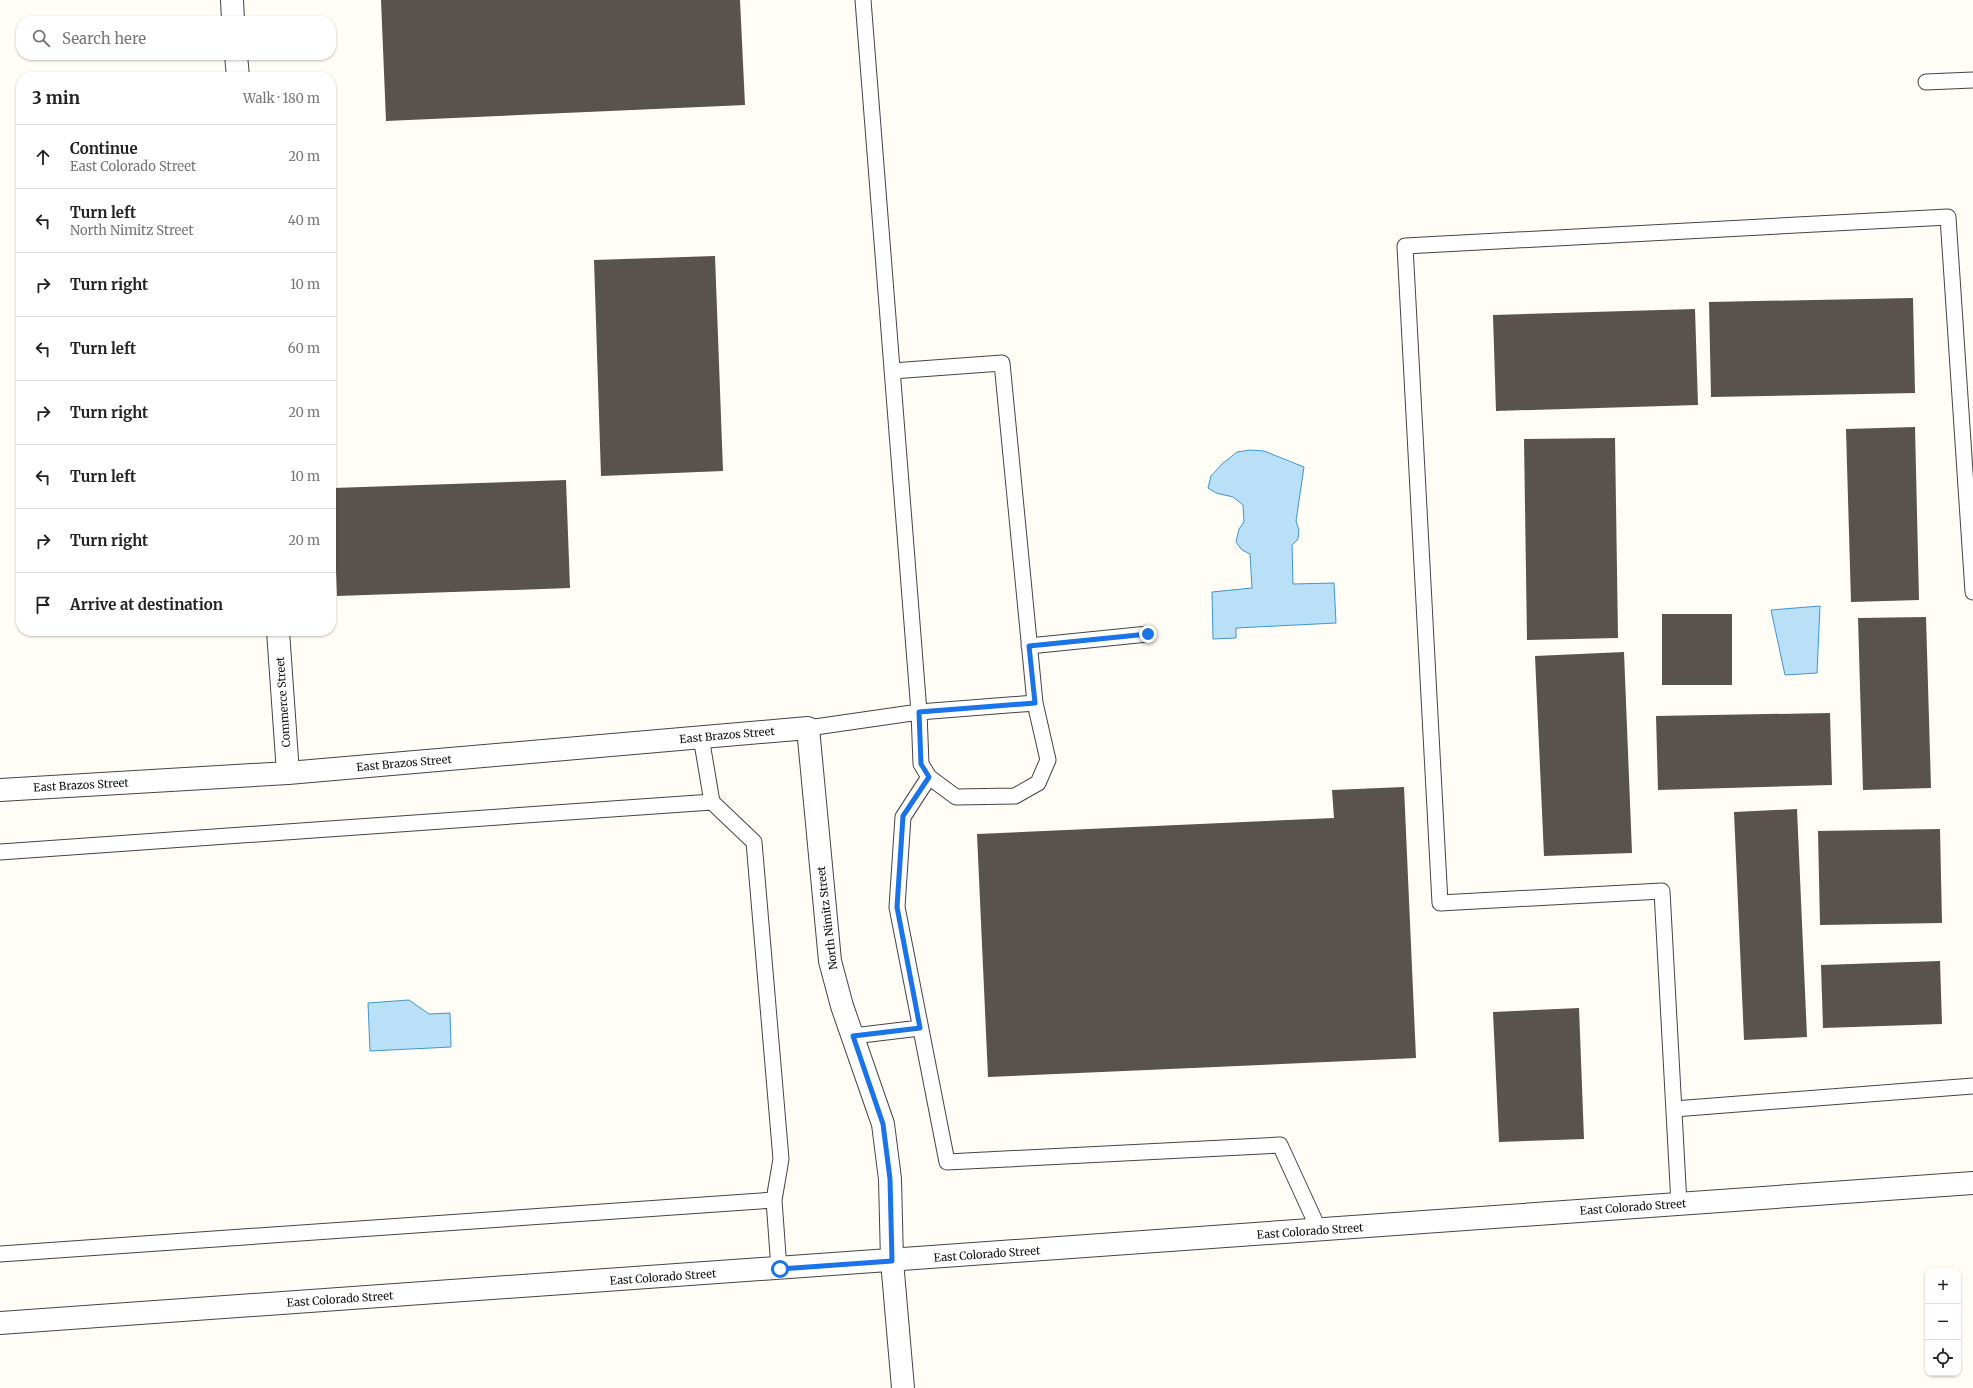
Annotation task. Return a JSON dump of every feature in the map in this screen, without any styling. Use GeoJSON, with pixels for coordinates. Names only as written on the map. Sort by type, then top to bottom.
{"type":"FeatureCollection","features":[{"type":"Feature","properties":{"kind":"street"},"geometry":{"type":"LineString","coordinates":[[232,0],[234,16]]}},
{"type":"Feature","properties":{"kind":"street"},"geometry":{"type":"LineString","coordinates":[[236,60],[238,72]]}},
{"type":"Feature","properties":{"kind":"street","name":"Commerce Street"},"geometry":{"type":"LineString","coordinates":[[278,636],[288,773]]}},
{"type":"Feature","properties":{"kind":"street","name":"East Brazos Street"},"geometry":{"type":"LineString","coordinates":[[0,790],[288,773],[808,728]]}},
{"type":"Feature","properties":{"kind":"street","name":"North Nimitz Street"},"geometry":{"type":"LineString","coordinates":[[808,728],[830,961],[853,1036],[883,1124],[890,1179],[892,1261],[903,1388]]}},
{"type":"Feature","properties":{"kind":"street","name":"East Colorado Street"},"geometry":{"type":"LineString","coordinates":[[0,1323],[780,1269],[1973,1183]]}},
{"type":"Feature","properties":{"kind":"lane"},"geometry":{"type":"LineString","coordinates":[[863,0],[892,371],[919,712],[921,764],[929,777],[956,797],[1015,796],[1038,783],[1048,760],[1035,703],[1002,363],[892,371]]}},
{"type":"Feature","properties":{"kind":"lane"},"geometry":{"type":"LineString","coordinates":[[1926,82],[1973,80]]}},
{"type":"Feature","properties":{"kind":"lane"},"geometry":{"type":"LineString","coordinates":[[1679,1204],[1662,891],[1440,903],[1405,246],[1948,217],[1973,592]]}},
{"type":"Feature","properties":{"kind":"lane"},"geometry":{"type":"LineString","coordinates":[[1029,646],[1148,634]]}},
{"type":"Feature","properties":{"kind":"lane"},"geometry":{"type":"LineString","coordinates":[[808,728],[919,712],[1035,703]]}},
{"type":"Feature","properties":{"kind":"lane"},"geometry":{"type":"LineString","coordinates":[[701,737],[712,802],[754,842],[781,1159],[774,1200],[780,1269]]}},
{"type":"Feature","properties":{"kind":"lane"},"geometry":{"type":"LineString","coordinates":[[929,777],[903,816],[897,907],[947,1162],[1280,1145],[1319,1230]]}},
{"type":"Feature","properties":{"kind":"lane"},"geometry":{"type":"LineString","coordinates":[[0,852],[712,802]]}},
{"type":"Feature","properties":{"kind":"lane"},"geometry":{"type":"LineString","coordinates":[[853,1036],[920,1028]]}},
{"type":"Feature","properties":{"kind":"lane"},"geometry":{"type":"LineString","coordinates":[[1674,1109],[1973,1086]]}},
{"type":"Feature","properties":{"kind":"lane"},"geometry":{"type":"LineString","coordinates":[[0,1254],[774,1200]]}},
{"type":"Feature","properties":{"kind":"water"},"geometry":{"type":"Polygon","coordinates":[[[1250,450],[1264,451],[1304,467],[1296,521],[1299,530],[1298,539],[1292,545],[1293,584],[1334,583],[1336,623],[1236,628],[1236,638],[1213,639],[1212,592],[1252,588],[1250,554],[1242,550],[1236,542],[1239,529],[1244,522],[1243,505],[1233,497],[1216,493],[1208,488],[1211,476],[1222,464],[1237,452],[1250,450]]]}},
{"type":"Feature","properties":{"kind":"water"},"geometry":{"type":"Polygon","coordinates":[[[1820,606],[1817,673],[1785,675],[1771,610],[1820,606]]]}},
{"type":"Feature","properties":{"kind":"water"},"geometry":{"type":"Polygon","coordinates":[[[409,1000],[429,1014],[450,1013],[451,1047],[370,1051],[368,1003],[409,1000]]]}},
{"type":"Feature","properties":{"kind":"building"},"geometry":{"type":"Polygon","coordinates":[[[381,0],[740,0],[745,105],[386,121],[381,0]]]}},
{"type":"Feature","properties":{"kind":"building"},"geometry":{"type":"Polygon","coordinates":[[[715,256],[723,471],[601,476],[594,260],[715,256]]]}},
{"type":"Feature","properties":{"kind":"building"},"geometry":{"type":"Polygon","coordinates":[[[1913,298],[1915,393],[1711,397],[1709,302],[1913,298]]]}},
{"type":"Feature","properties":{"kind":"building"},"geometry":{"type":"Polygon","coordinates":[[[1695,309],[1698,405],[1496,411],[1493,315],[1695,309]]]}},
{"type":"Feature","properties":{"kind":"building"},"geometry":{"type":"Polygon","coordinates":[[[1915,427],[1919,600],[1851,602],[1846,429],[1915,427]]]}},
{"type":"Feature","properties":{"kind":"building"},"geometry":{"type":"Polygon","coordinates":[[[1615,438],[1618,638],[1527,640],[1524,439],[1615,438]]]}},
{"type":"Feature","properties":{"kind":"building"},"geometry":{"type":"Polygon","coordinates":[[[566,480],[570,588],[337,596],[336,488],[566,480]]]}},
{"type":"Feature","properties":{"kind":"building"},"geometry":{"type":"Polygon","coordinates":[[[1662,614],[1732,614],[1732,685],[1662,685],[1662,614]]]}},
{"type":"Feature","properties":{"kind":"building"},"geometry":{"type":"Polygon","coordinates":[[[1926,617],[1931,788],[1863,790],[1858,618],[1926,617]]]}},
{"type":"Feature","properties":{"kind":"building"},"geometry":{"type":"Polygon","coordinates":[[[1624,652],[1632,853],[1544,856],[1535,656],[1624,652]]]}},
{"type":"Feature","properties":{"kind":"building"},"geometry":{"type":"Polygon","coordinates":[[[1830,713],[1832,785],[1658,790],[1656,716],[1830,713]]]}},
{"type":"Feature","properties":{"kind":"building"},"geometry":{"type":"Polygon","coordinates":[[[1404,787],[1416,1058],[988,1077],[977,834],[1334,818],[1332,790],[1404,787]]]}},
{"type":"Feature","properties":{"kind":"building"},"geometry":{"type":"Polygon","coordinates":[[[1797,809],[1807,1037],[1744,1040],[1734,812],[1797,809]]]}},
{"type":"Feature","properties":{"kind":"building"},"geometry":{"type":"Polygon","coordinates":[[[1940,829],[1942,923],[1820,925],[1818,831],[1940,829]]]}},
{"type":"Feature","properties":{"kind":"building"},"geometry":{"type":"Polygon","coordinates":[[[1940,961],[1942,1024],[1823,1028],[1821,965],[1940,961]]]}},
{"type":"Feature","properties":{"kind":"building"},"geometry":{"type":"Polygon","coordinates":[[[1579,1008],[1584,1139],[1499,1142],[1493,1012],[1579,1008]]]}},
{"type":"Feature","properties":{"kind":"route"},"geometry":{"type":"LineString","coordinates":[[780,1269],[892,1261],[890,1179],[883,1124],[853,1036],[920,1028],[897,907],[903,816],[929,777],[921,764],[919,712],[1035,703],[1029,646],[1148,634]]}}]}
